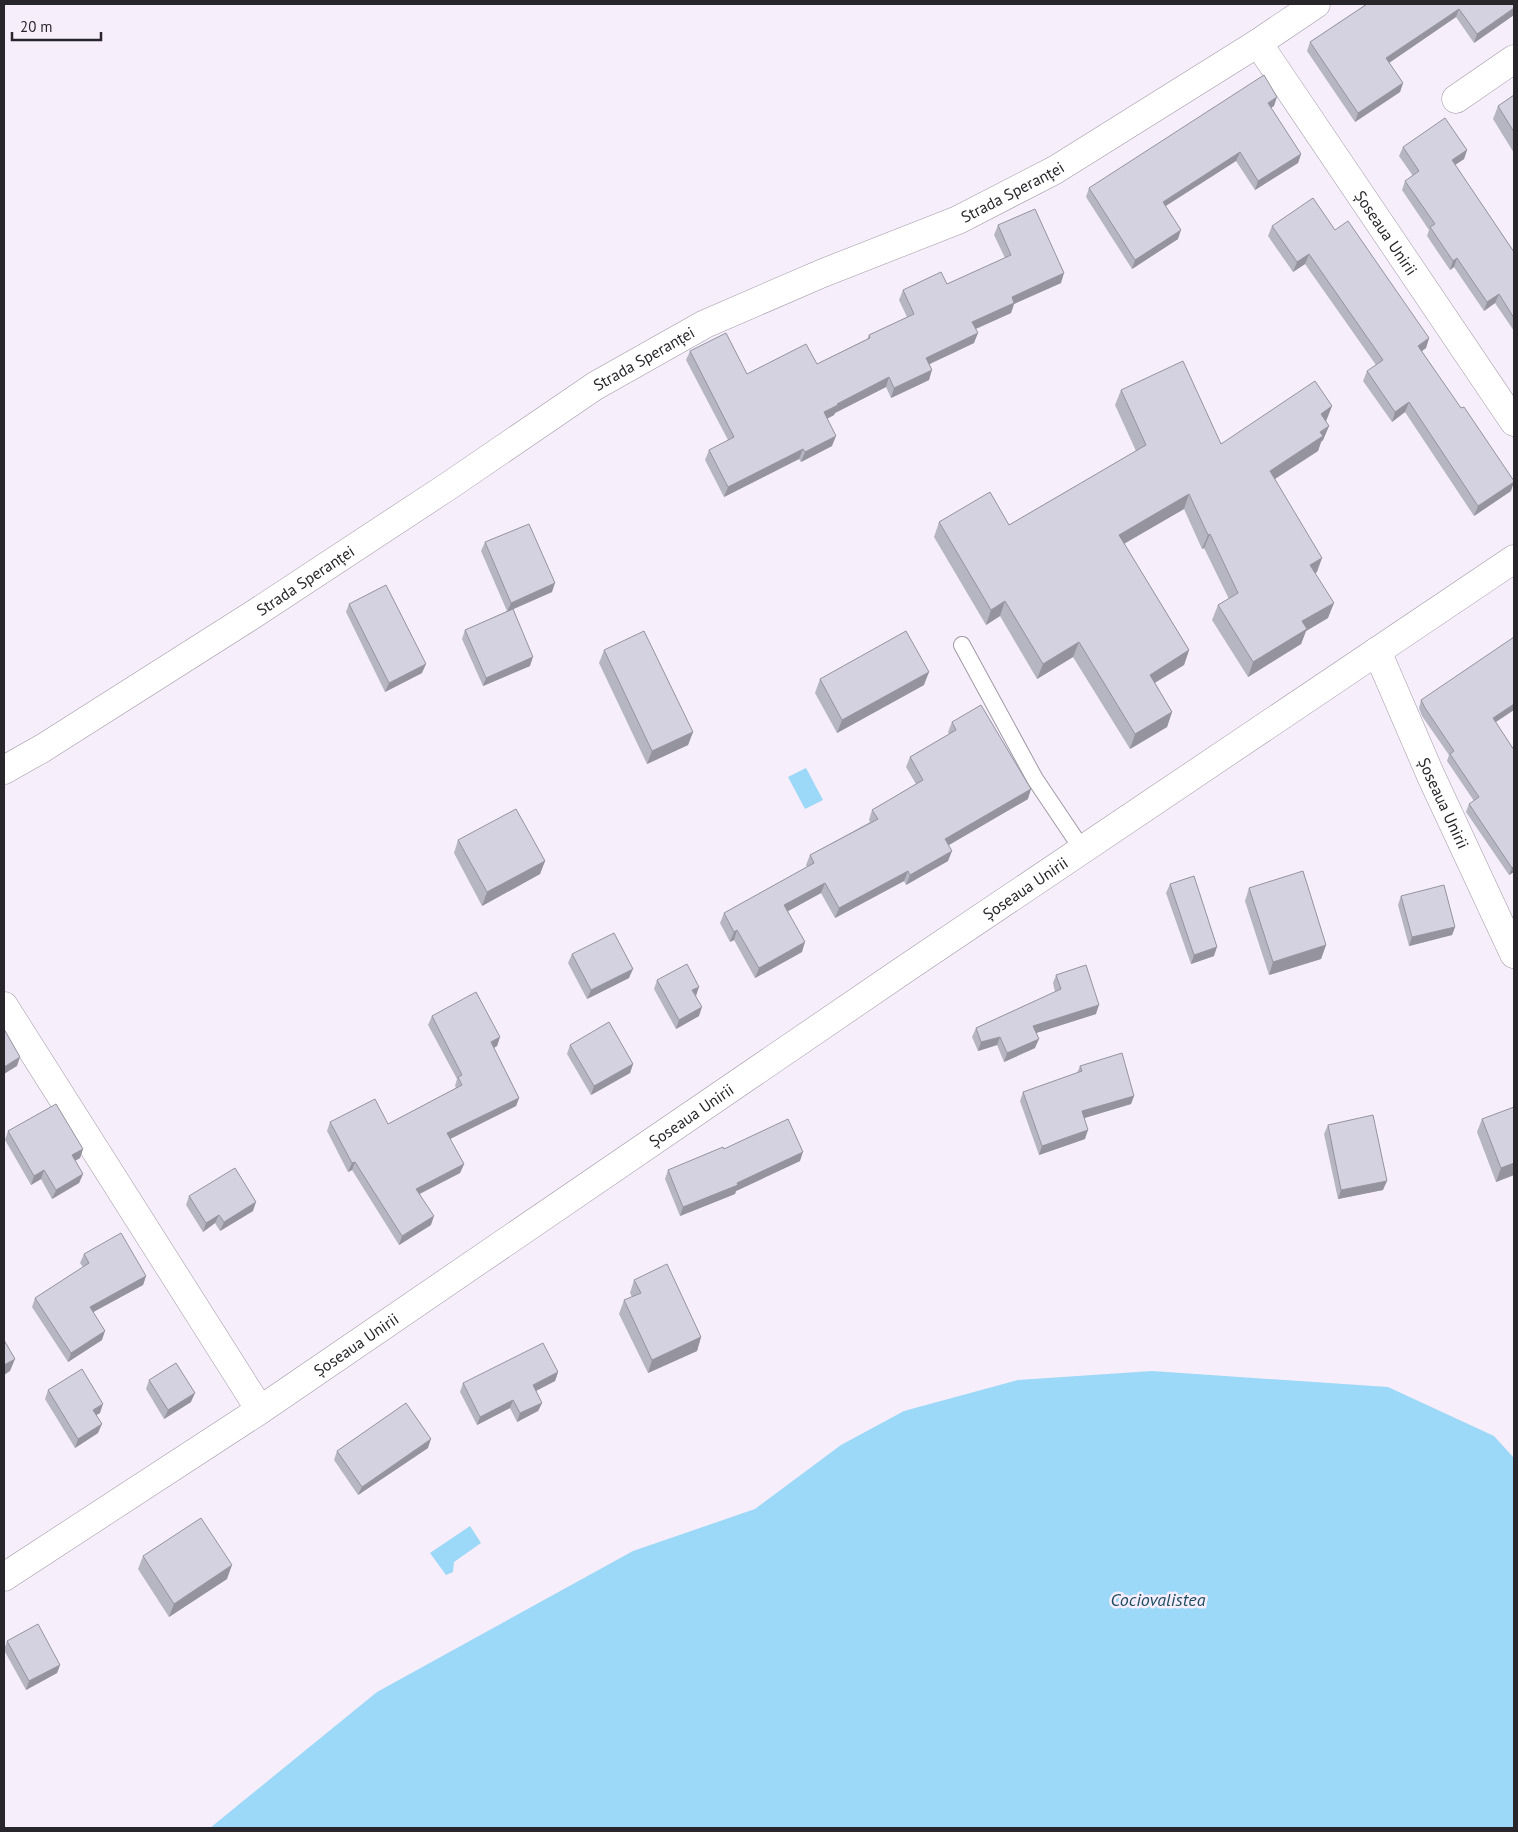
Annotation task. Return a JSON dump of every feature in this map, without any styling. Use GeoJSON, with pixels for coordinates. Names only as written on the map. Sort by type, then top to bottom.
{"type":"FeatureCollection","features":[{"type":"Feature","properties":{"kind":"street","name":"Strada Speranței"},"geometry":{"type":"LineString","coordinates":[[4,770],[43,748],[254,614],[450,485],[594,386],[705,324],[823,273],[958,220],[1046,175],[1258,43],[1316,4]]}},
{"type":"Feature","properties":{"kind":"street","name":"Șoseaua Unirii"},"geometry":{"type":"LineString","coordinates":[[1258,43],[1514,422]]}},
{"type":"Feature","properties":{"kind":"street"},"geometry":{"type":"LineString","coordinates":[[1456,99],[1514,59]]}},
{"type":"Feature","properties":{"kind":"street","name":"Șoseaua Unirii"},"geometry":{"type":"LineString","coordinates":[[4,1577],[260,1410],[1082,849],[1514,559]]}},
{"type":"Feature","properties":{"kind":"street","name":"Șoseaua Unirii"},"geometry":{"type":"LineString","coordinates":[[1377,651],[1431,776],[1514,954]]}},
{"type":"Feature","properties":{"kind":"street"},"geometry":{"type":"LineString","coordinates":[[4,1006],[260,1410]]}},
{"type":"Feature","properties":{"kind":"lane"},"geometry":{"type":"LineString","coordinates":[[962,645],[1035,779],[1082,849]]}},
{"type":"Feature","properties":{"kind":"water"},"geometry":{"type":"Polygon","coordinates":[[[806,768],[823,800],[805,809],[788,777],[806,768]]]}},
{"type":"Feature","properties":{"kind":"water","name":"Cociovalistea"},"geometry":{"type":"Polygon","coordinates":[[[1152,1371],[1388,1387],[1494,1436],[1514,1458],[1514,1828],[210,1828],[377,1692],[633,1551],[755,1509],[841,1445],[904,1411],[1018,1380],[1152,1371]]]}},
{"type":"Feature","properties":{"kind":"water"},"geometry":{"type":"Polygon","coordinates":[[[470,1526],[481,1543],[454,1562],[453,1572],[446,1575],[430,1553],[470,1526]]]}},
{"type":"Feature","properties":{"kind":"building"},"geometry":{"type":"Polygon","coordinates":[[[1367,4],[1514,4],[1514,8],[1477,34],[1459,9],[1386,58],[1403,83],[1358,113],[1310,42],[1367,4]]]}},
{"type":"Feature","properties":{"kind":"building"},"geometry":{"type":"Polygon","coordinates":[[[1264,75],[1277,97],[1268,103],[1301,154],[1258,181],[1240,152],[1163,202],[1181,230],[1135,260],[1089,188],[1264,75]]]}},
{"type":"Feature","properties":{"kind":"building"},"geometry":{"type":"Polygon","coordinates":[[[1514,95],[1514,132],[1498,106],[1514,95]]]}},
{"type":"Feature","properties":{"kind":"building"},"geometry":{"type":"Polygon","coordinates":[[[1445,118],[1467,150],[1452,160],[1514,252],[1514,318],[1499,294],[1487,302],[1457,258],[1453,261],[1430,227],[1435,224],[1405,181],[1419,171],[1403,147],[1445,118]]]}},
{"type":"Feature","properties":{"kind":"building"},"geometry":{"type":"Polygon","coordinates":[[[1313,198],[1335,230],[1348,221],[1429,338],[1418,346],[1461,408],[1464,407],[1514,481],[1478,506],[1409,402],[1395,412],[1367,371],[1383,360],[1309,254],[1297,262],[1272,226],[1313,198]]]}},
{"type":"Feature","properties":{"kind":"building"},"geometry":{"type":"Polygon","coordinates":[[[1035,209],[1064,273],[1012,297],[1014,303],[972,322],[978,333],[926,358],[932,370],[894,388],[889,377],[824,412],[836,436],[805,452],[803,449],[728,487],[709,450],[734,437],[690,351],[726,333],[747,374],[806,344],[817,364],[870,338],[869,335],[914,314],[903,290],[941,272],[947,284],[1011,255],[998,225],[1035,209]]]}},
{"type":"Feature","properties":{"kind":"building"},"geometry":{"type":"Polygon","coordinates":[[[1183,361],[1221,444],[1315,381],[1332,406],[1321,414],[1329,426],[1320,432],[1323,436],[1270,471],[1322,558],[1310,565],[1334,603],[1302,621],[1307,629],[1253,662],[1218,605],[1238,593],[1189,494],[1119,535],[1189,650],[1150,675],[1172,712],[1135,734],[1079,642],[1043,664],[1005,601],[991,610],[939,522],[990,492],[1009,525],[1146,445],[1121,390],[1183,361]]]}},
{"type":"Feature","properties":{"kind":"building"},"geometry":{"type":"Polygon","coordinates":[[[529,524],[555,583],[511,603],[485,542],[529,524]]]}},
{"type":"Feature","properties":{"kind":"building"},"geometry":{"type":"Polygon","coordinates":[[[386,585],[426,664],[389,683],[349,604],[386,585]]]}},
{"type":"Feature","properties":{"kind":"building"},"geometry":{"type":"Polygon","coordinates":[[[513,609],[533,657],[486,678],[465,630],[513,609]]]}},
{"type":"Feature","properties":{"kind":"building"},"geometry":{"type":"Polygon","coordinates":[[[644,631],[693,732],[652,751],[604,650],[644,631]]]}},
{"type":"Feature","properties":{"kind":"building"},"geometry":{"type":"Polygon","coordinates":[[[906,631],[929,672],[842,720],[820,679],[906,631]]]}},
{"type":"Feature","properties":{"kind":"building"},"geometry":{"type":"Polygon","coordinates":[[[1514,637],[1514,704],[1493,718],[1514,750],[1514,866],[1512,868],[1469,804],[1479,797],[1450,754],[1454,751],[1421,700],[1514,637]]]}},
{"type":"Feature","properties":{"kind":"building"},"geometry":{"type":"Polygon","coordinates":[[[981,705],[1031,789],[945,839],[952,851],[910,875],[908,871],[839,908],[825,883],[784,905],[805,942],[759,968],[737,930],[734,932],[724,913],[814,863],[810,855],[878,819],[872,810],[923,780],[910,757],[956,730],[952,722],[981,705]]]}},
{"type":"Feature","properties":{"kind":"building"},"geometry":{"type":"Polygon","coordinates":[[[516,809],[545,861],[487,892],[458,840],[516,809]]]}},
{"type":"Feature","properties":{"kind":"building"},"geometry":{"type":"Polygon","coordinates":[[[1303,871],[1326,945],[1273,962],[1249,888],[1303,871]]]}},
{"type":"Feature","properties":{"kind":"building"},"geometry":{"type":"Polygon","coordinates":[[[1194,876],[1217,947],[1194,955],[1170,884],[1194,876]]]}},
{"type":"Feature","properties":{"kind":"building"},"geometry":{"type":"Polygon","coordinates":[[[1444,885],[1455,927],[1412,937],[1401,896],[1444,885]]]}},
{"type":"Feature","properties":{"kind":"building"},"geometry":{"type":"Polygon","coordinates":[[[614,933],[633,969],[591,990],[572,954],[614,933]]]}},
{"type":"Feature","properties":{"kind":"building"},"geometry":{"type":"Polygon","coordinates":[[[687,964],[699,987],[692,990],[702,1007],[679,1020],[657,980],[687,964]]]}},
{"type":"Feature","properties":{"kind":"building"},"geometry":{"type":"Polygon","coordinates":[[[1086,965],[1099,1005],[1033,1026],[1039,1039],[1007,1053],[1000,1037],[981,1042],[976,1028],[1061,989],[1056,975],[1086,965]]]}},
{"type":"Feature","properties":{"kind":"building"},"geometry":{"type":"Polygon","coordinates":[[[476,992],[500,1037],[491,1042],[519,1098],[447,1133],[464,1164],[416,1189],[434,1216],[402,1236],[355,1162],[352,1163],[330,1122],[375,1099],[388,1124],[462,1085],[458,1077],[462,1075],[432,1016],[476,992]]]}},
{"type":"Feature","properties":{"kind":"building"},"geometry":{"type":"Polygon","coordinates":[[[609,1022],[633,1064],[594,1086],[570,1045],[609,1022]]]}},
{"type":"Feature","properties":{"kind":"building"},"geometry":{"type":"Polygon","coordinates":[[[4,1029],[20,1057],[4,1067],[4,1029]]]}},
{"type":"Feature","properties":{"kind":"building"},"geometry":{"type":"Polygon","coordinates":[[[1122,1053],[1134,1096],[1082,1111],[1088,1130],[1042,1146],[1023,1092],[1082,1071],[1080,1066],[1122,1053]]]}},
{"type":"Feature","properties":{"kind":"building"},"geometry":{"type":"Polygon","coordinates":[[[56,1104],[83,1149],[72,1155],[83,1174],[56,1190],[44,1170],[34,1176],[8,1131],[56,1104]]]}},
{"type":"Feature","properties":{"kind":"building"},"geometry":{"type":"Polygon","coordinates":[[[1514,1107],[1514,1163],[1501,1168],[1482,1119],[1514,1107]]]}},
{"type":"Feature","properties":{"kind":"building"},"geometry":{"type":"Polygon","coordinates":[[[1373,1115],[1387,1181],[1341,1190],[1328,1125],[1373,1115]]]}},
{"type":"Feature","properties":{"kind":"building"},"geometry":{"type":"Polygon","coordinates":[[[788,1119],[803,1152],[737,1183],[738,1185],[683,1207],[668,1170],[723,1147],[724,1149],[788,1119]]]}},
{"type":"Feature","properties":{"kind":"building"},"geometry":{"type":"Polygon","coordinates":[[[235,1168],[256,1202],[224,1222],[219,1215],[206,1223],[189,1196],[235,1168]]]}},
{"type":"Feature","properties":{"kind":"building"},"geometry":{"type":"Polygon","coordinates":[[[121,1233],[146,1276],[90,1307],[105,1331],[71,1353],[35,1298],[89,1263],[84,1254],[121,1233]]]}},
{"type":"Feature","properties":{"kind":"building"},"geometry":{"type":"Polygon","coordinates":[[[667,1264],[701,1337],[652,1360],[624,1300],[641,1293],[634,1280],[667,1264]]]}},
{"type":"Feature","properties":{"kind":"building"},"geometry":{"type":"Polygon","coordinates":[[[4,1340],[15,1359],[4,1365],[4,1340]]]}},
{"type":"Feature","properties":{"kind":"building"},"geometry":{"type":"Polygon","coordinates":[[[543,1343],[558,1372],[533,1385],[542,1403],[520,1413],[513,1400],[480,1417],[463,1383],[543,1343]]]}},
{"type":"Feature","properties":{"kind":"building"},"geometry":{"type":"Polygon","coordinates":[[[176,1363],[195,1393],[168,1410],[149,1380],[176,1363]]]}},
{"type":"Feature","properties":{"kind":"building"},"geometry":{"type":"Polygon","coordinates":[[[82,1369],[103,1404],[93,1410],[102,1424],[78,1439],[48,1390],[82,1369]]]}},
{"type":"Feature","properties":{"kind":"building"},"geometry":{"type":"Polygon","coordinates":[[[406,1403],[431,1439],[362,1487],[337,1451],[406,1403]]]}},
{"type":"Feature","properties":{"kind":"building"},"geometry":{"type":"Polygon","coordinates":[[[201,1518],[232,1565],[174,1604],[143,1556],[201,1518]]]}},
{"type":"Feature","properties":{"kind":"building"},"geometry":{"type":"Polygon","coordinates":[[[38,1624],[60,1665],[29,1681],[7,1641],[38,1624]]]}}]}
